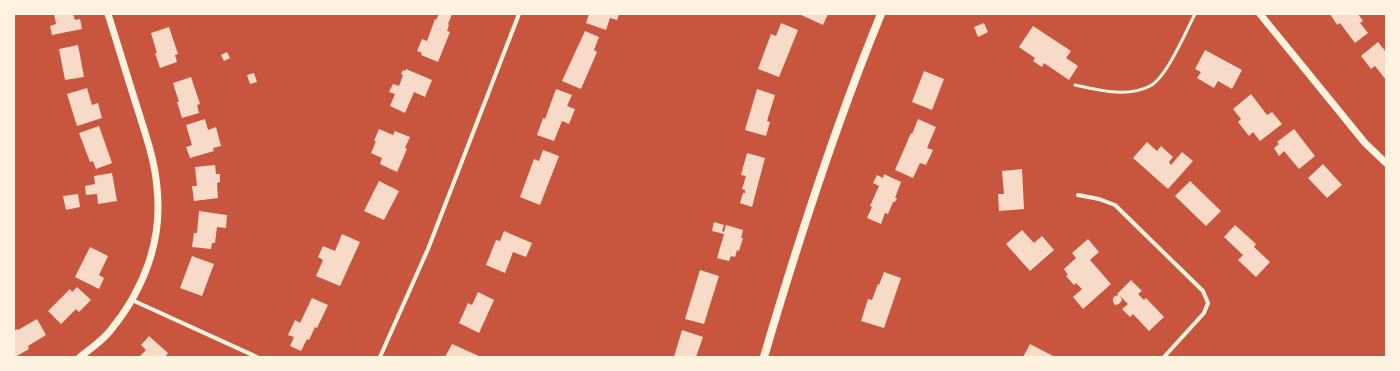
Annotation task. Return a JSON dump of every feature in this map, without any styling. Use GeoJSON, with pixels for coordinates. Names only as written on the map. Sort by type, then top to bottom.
{"type":"FeatureCollection","features":[{"type":"Feature","properties":{"kind":"main road"},"geometry":{"type":"LineString","coordinates":[[764,357],[790,268],[831,146],[881,14]]}},
{"type":"Feature","properties":{"kind":"street"},"geometry":{"type":"LineString","coordinates":[[80,357],[109,332],[132,300],[145,274],[154,246],[158,218],[158,188],[151,154],[108,14]]}},
{"type":"Feature","properties":{"kind":"street"},"geometry":{"type":"LineString","coordinates":[[380,357],[428,249],[520,14]]}},
{"type":"Feature","properties":{"kind":"street"},"geometry":{"type":"LineString","coordinates":[[1260,14],[1366,143],[1386,163]]}},
{"type":"Feature","properties":{"kind":"street"},"geometry":{"type":"LineString","coordinates":[[1078,195],[1099,199],[1115,205],[1203,291],[1208,303],[1204,313],[1164,357]]}},
{"type":"Feature","properties":{"kind":"street"},"geometry":{"type":"LineString","coordinates":[[132,300],[257,357]]}},
{"type":"Feature","properties":{"kind":"lane"},"geometry":{"type":"LineString","coordinates":[[1075,85],[1103,91],[1131,91],[1150,86],[1162,75],[1195,14]]}},
{"type":"Feature","properties":{"kind":"building"},"geometry":{"type":"Polygon","coordinates":[[[54,14],[73,14],[75,20],[80,19],[82,29],[52,35],[50,26],[56,24],[54,14]]]}},
{"type":"Feature","properties":{"kind":"building"},"geometry":{"type":"Polygon","coordinates":[[[439,14],[452,14],[447,31],[450,32],[438,62],[421,55],[422,53],[417,51],[422,39],[427,41],[435,19],[436,20],[439,14]]]}},
{"type":"Feature","properties":{"kind":"building"},"geometry":{"type":"Polygon","coordinates":[[[589,14],[619,14],[617,20],[610,18],[606,30],[586,23],[589,14]]]}},
{"type":"Feature","properties":{"kind":"building"},"geometry":{"type":"Polygon","coordinates":[[[799,14],[828,14],[823,25],[799,14]]]}},
{"type":"Feature","properties":{"kind":"building"},"geometry":{"type":"Polygon","coordinates":[[[1330,14],[1358,14],[1363,21],[1360,23],[1368,33],[1355,43],[1340,23],[1337,25],[1330,14]]]}},
{"type":"Feature","properties":{"kind":"building"},"geometry":{"type":"Polygon","coordinates":[[[781,23],[798,30],[779,77],[758,69],[771,34],[776,36],[781,23]]]}},
{"type":"Feature","properties":{"kind":"building"},"geometry":{"type":"Polygon","coordinates":[[[984,23],[988,32],[978,37],[974,27],[984,23]]]}},
{"type":"Feature","properties":{"kind":"building"},"geometry":{"type":"Polygon","coordinates":[[[1033,26],[1071,51],[1066,58],[1078,66],[1069,80],[1044,63],[1042,67],[1033,61],[1035,58],[1019,47],[1033,26]]]}},
{"type":"Feature","properties":{"kind":"building"},"geometry":{"type":"Polygon","coordinates":[[[169,27],[178,54],[175,55],[177,62],[160,68],[151,33],[169,27]]]}},
{"type":"Feature","properties":{"kind":"building"},"geometry":{"type":"Polygon","coordinates":[[[585,31],[599,37],[594,50],[597,52],[581,89],[562,81],[585,31]]]}},
{"type":"Feature","properties":{"kind":"building"},"geometry":{"type":"Polygon","coordinates":[[[1378,42],[1386,52],[1386,80],[1375,66],[1371,69],[1361,56],[1378,42]]]}},
{"type":"Feature","properties":{"kind":"building"},"geometry":{"type":"Polygon","coordinates":[[[78,45],[84,77],[65,80],[59,49],[78,45]]]}},
{"type":"Feature","properties":{"kind":"building"},"geometry":{"type":"Polygon","coordinates":[[[1205,50],[1242,70],[1232,89],[1218,81],[1214,88],[1197,78],[1201,72],[1195,69],[1205,50]]]}},
{"type":"Feature","properties":{"kind":"building"},"geometry":{"type":"Polygon","coordinates":[[[227,52],[230,58],[224,61],[221,55],[227,52]]]}},
{"type":"Feature","properties":{"kind":"building"},"geometry":{"type":"Polygon","coordinates":[[[406,69],[432,80],[425,97],[414,92],[405,113],[390,106],[395,94],[389,92],[393,84],[399,86],[403,75],[401,74],[403,70],[405,71],[406,69]]]}},
{"type":"Feature","properties":{"kind":"building"},"geometry":{"type":"Polygon","coordinates":[[[924,71],[944,79],[932,110],[912,102],[924,71]]]}},
{"type":"Feature","properties":{"kind":"building"},"geometry":{"type":"Polygon","coordinates":[[[254,73],[257,82],[250,84],[247,75],[254,73]]]}},
{"type":"Feature","properties":{"kind":"building"},"geometry":{"type":"Polygon","coordinates":[[[191,77],[200,104],[197,105],[199,113],[182,118],[173,83],[191,77]]]}},
{"type":"Feature","properties":{"kind":"building"},"geometry":{"type":"Polygon","coordinates":[[[87,88],[92,105],[98,103],[102,118],[77,126],[67,94],[87,88]]]}},
{"type":"Feature","properties":{"kind":"building"},"geometry":{"type":"Polygon","coordinates":[[[556,89],[572,95],[567,106],[575,109],[569,124],[562,121],[554,141],[537,135],[543,118],[545,119],[556,89]]]}},
{"type":"Feature","properties":{"kind":"building"},"geometry":{"type":"Polygon","coordinates":[[[757,89],[775,95],[767,121],[770,122],[766,136],[745,130],[757,89]]]}},
{"type":"Feature","properties":{"kind":"building"},"geometry":{"type":"Polygon","coordinates":[[[1251,94],[1267,115],[1272,112],[1282,124],[1260,141],[1253,132],[1249,136],[1238,122],[1241,119],[1233,109],[1251,94]]]}},
{"type":"Feature","properties":{"kind":"building"},"geometry":{"type":"Polygon","coordinates":[[[205,119],[208,130],[216,127],[221,146],[213,148],[214,151],[190,158],[186,147],[192,145],[186,125],[205,119]]]}},
{"type":"Feature","properties":{"kind":"building"},"geometry":{"type":"Polygon","coordinates":[[[918,119],[936,127],[927,148],[933,150],[926,165],[920,163],[913,178],[895,170],[918,119]]]}},
{"type":"Feature","properties":{"kind":"building"},"geometry":{"type":"Polygon","coordinates":[[[99,126],[112,163],[96,169],[93,161],[90,162],[79,133],[99,126]]]}},
{"type":"Feature","properties":{"kind":"building"},"geometry":{"type":"Polygon","coordinates":[[[379,129],[393,135],[395,131],[410,137],[405,148],[407,149],[397,172],[380,164],[382,158],[371,153],[379,129]]]}},
{"type":"Feature","properties":{"kind":"building"},"geometry":{"type":"Polygon","coordinates":[[[1294,129],[1315,156],[1299,169],[1284,151],[1279,156],[1274,148],[1279,144],[1277,142],[1294,129]]]}},
{"type":"Feature","properties":{"kind":"building"},"geometry":{"type":"Polygon","coordinates":[[[1147,142],[1157,151],[1161,146],[1173,157],[1169,162],[1171,165],[1182,152],[1193,161],[1168,189],[1133,158],[1147,142]]]}},
{"type":"Feature","properties":{"kind":"building"},"geometry":{"type":"Polygon","coordinates":[[[543,150],[559,156],[540,205],[520,197],[534,159],[539,161],[543,150]]]}},
{"type":"Feature","properties":{"kind":"building"},"geometry":{"type":"Polygon","coordinates":[[[747,153],[765,158],[752,207],[740,203],[743,193],[745,193],[745,190],[742,189],[746,176],[741,175],[747,153]]]}},
{"type":"Feature","properties":{"kind":"building"},"geometry":{"type":"Polygon","coordinates":[[[1323,164],[1342,185],[1327,198],[1308,178],[1323,164]]]}},
{"type":"Feature","properties":{"kind":"building"},"geometry":{"type":"Polygon","coordinates":[[[215,165],[216,174],[220,174],[220,182],[217,183],[218,198],[194,201],[192,186],[197,186],[195,167],[215,165]]]}},
{"type":"Feature","properties":{"kind":"building"},"geometry":{"type":"Polygon","coordinates":[[[1022,169],[1024,209],[999,211],[998,194],[1004,194],[1002,171],[1022,169]]]}},
{"type":"Feature","properties":{"kind":"building"},"geometry":{"type":"Polygon","coordinates":[[[112,173],[117,201],[98,204],[97,194],[86,195],[85,186],[95,184],[94,176],[112,173]]]}},
{"type":"Feature","properties":{"kind":"building"},"geometry":{"type":"Polygon","coordinates":[[[884,174],[901,182],[895,198],[897,198],[895,202],[893,202],[888,214],[885,213],[881,224],[867,218],[872,207],[870,206],[879,186],[873,183],[877,175],[883,178],[884,174]]]}},
{"type":"Feature","properties":{"kind":"building"},"geometry":{"type":"Polygon","coordinates":[[[379,181],[399,191],[384,220],[364,211],[379,181]]]}},
{"type":"Feature","properties":{"kind":"building"},"geometry":{"type":"Polygon","coordinates":[[[1190,181],[1221,211],[1206,226],[1175,196],[1190,181]]]}},
{"type":"Feature","properties":{"kind":"building"},"geometry":{"type":"Polygon","coordinates":[[[78,194],[80,207],[66,210],[63,196],[78,194]]]}},
{"type":"Feature","properties":{"kind":"building"},"geometry":{"type":"Polygon","coordinates":[[[199,211],[227,215],[226,228],[217,227],[215,243],[212,243],[211,249],[192,247],[194,233],[197,233],[199,211]]]}},
{"type":"Feature","properties":{"kind":"building"},"geometry":{"type":"Polygon","coordinates":[[[714,222],[724,225],[722,231],[724,232],[726,225],[743,230],[741,238],[743,238],[739,251],[737,250],[735,257],[731,256],[729,261],[717,258],[724,234],[712,231],[714,222]]]}},
{"type":"Feature","properties":{"kind":"building"},"geometry":{"type":"Polygon","coordinates":[[[1235,225],[1256,244],[1254,247],[1270,262],[1256,277],[1238,260],[1243,255],[1224,237],[1235,225]]]}},
{"type":"Feature","properties":{"kind":"building"},"geometry":{"type":"Polygon","coordinates":[[[1022,230],[1034,243],[1042,236],[1054,250],[1030,271],[1006,244],[1022,230]]]}},
{"type":"Feature","properties":{"kind":"building"},"geometry":{"type":"Polygon","coordinates":[[[504,231],[532,243],[526,257],[513,252],[505,273],[486,265],[496,240],[500,241],[504,231]]]}},
{"type":"Feature","properties":{"kind":"building"},"geometry":{"type":"Polygon","coordinates":[[[342,234],[360,242],[340,286],[316,276],[323,260],[318,257],[323,246],[335,251],[342,234]]]}},
{"type":"Feature","properties":{"kind":"building"},"geometry":{"type":"Polygon","coordinates":[[[1088,239],[1099,252],[1090,260],[1111,284],[1083,309],[1073,297],[1082,289],[1076,283],[1074,285],[1066,276],[1068,275],[1064,269],[1076,258],[1072,253],[1088,239]]]}},
{"type":"Feature","properties":{"kind":"building"},"geometry":{"type":"Polygon","coordinates":[[[90,247],[108,256],[99,275],[104,278],[99,289],[75,277],[90,247]]]}},
{"type":"Feature","properties":{"kind":"building"},"geometry":{"type":"Polygon","coordinates":[[[192,256],[214,264],[202,296],[180,288],[192,256]]]}},
{"type":"Feature","properties":{"kind":"building"},"geometry":{"type":"Polygon","coordinates":[[[700,270],[719,276],[704,324],[685,319],[700,270]]]}},
{"type":"Feature","properties":{"kind":"building"},"geometry":{"type":"Polygon","coordinates":[[[884,272],[901,278],[884,328],[861,321],[868,299],[872,300],[884,272]]]}},
{"type":"Feature","properties":{"kind":"building"},"geometry":{"type":"Polygon","coordinates":[[[1131,280],[1142,291],[1138,294],[1144,300],[1146,298],[1164,317],[1149,331],[1133,314],[1130,317],[1122,309],[1128,304],[1120,296],[1122,300],[1119,304],[1115,305],[1113,302],[1113,298],[1119,295],[1117,294],[1131,280]]]}},
{"type":"Feature","properties":{"kind":"building"},"geometry":{"type":"Polygon","coordinates":[[[77,287],[91,300],[79,312],[76,309],[61,324],[48,311],[70,289],[72,292],[77,287]]]}},
{"type":"Feature","properties":{"kind":"building"},"geometry":{"type":"Polygon","coordinates":[[[478,292],[494,300],[479,333],[459,323],[468,303],[472,305],[478,292]]]}},
{"type":"Feature","properties":{"kind":"building"},"geometry":{"type":"Polygon","coordinates":[[[312,298],[328,305],[317,328],[315,327],[309,340],[307,339],[301,351],[290,346],[294,337],[288,335],[295,320],[300,323],[312,298]]]}},
{"type":"Feature","properties":{"kind":"building"},"geometry":{"type":"Polygon","coordinates":[[[37,319],[46,335],[28,346],[29,349],[15,357],[14,331],[37,319]]]}},
{"type":"Feature","properties":{"kind":"building"},"geometry":{"type":"Polygon","coordinates":[[[682,330],[703,337],[696,357],[674,357],[682,330]]]}},
{"type":"Feature","properties":{"kind":"building"},"geometry":{"type":"Polygon","coordinates":[[[149,336],[168,353],[165,357],[139,357],[146,350],[141,345],[149,336]]]}},
{"type":"Feature","properties":{"kind":"building"},"geometry":{"type":"Polygon","coordinates":[[[452,344],[481,357],[445,357],[452,344]]]}},
{"type":"Feature","properties":{"kind":"building"},"geometry":{"type":"Polygon","coordinates":[[[1030,344],[1055,357],[1023,357],[1030,344]]]}}]}
